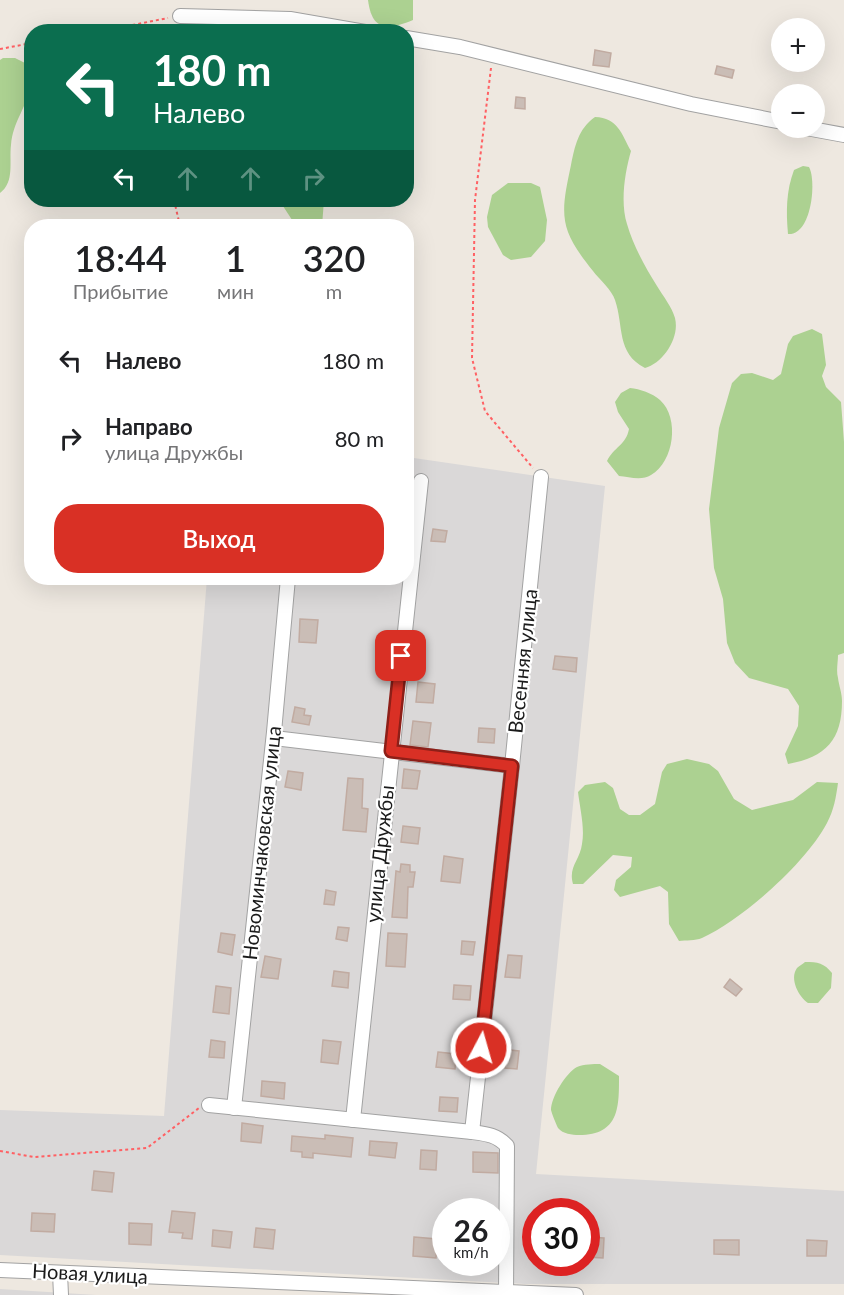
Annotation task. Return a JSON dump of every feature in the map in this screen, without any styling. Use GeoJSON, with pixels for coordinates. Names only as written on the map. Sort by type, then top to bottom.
{"type":"FeatureCollection","features":[{"type":"Feature","properties":{"kind":"street"},"geometry":{"type":"LineString","coordinates":[[180,16],[290,19],[319,24]]}},
{"type":"Feature","properties":{"kind":"street"},"geometry":{"type":"LineString","coordinates":[[414,39],[460,47],[691,104],[771,121]]}},
{"type":"Feature","properties":{"kind":"street"},"geometry":{"type":"LineString","coordinates":[[825,132],[844,135]]}},
{"type":"Feature","properties":{"kind":"street","name":"Весенняя улица"},"geometry":{"type":"LineString","coordinates":[[472,1132],[541,477]]}},
{"type":"Feature","properties":{"kind":"street","name":"улица Дружбы"},"geometry":{"type":"LineString","coordinates":[[414,544],[421,481]]}},
{"type":"Feature","properties":{"kind":"street","name":"Новоминчаковская улица"},"geometry":{"type":"LineString","coordinates":[[234,1108],[274,738],[287,585]]}},
{"type":"Feature","properties":{"kind":"street","name":"улица Дружбы"},"geometry":{"type":"LineString","coordinates":[[353,1120],[409,585]]}},
{"type":"Feature","properties":{"kind":"street"},"geometry":{"type":"LineString","coordinates":[[274,738],[512,766]]}},
{"type":"Feature","properties":{"kind":"street"},"geometry":{"type":"LineString","coordinates":[[208,1105],[491,1134],[500,1138],[507,1146],[506,1294]]}},
{"type":"Feature","properties":{"kind":"street","name":"Новая улица"},"geometry":{"type":"LineString","coordinates":[[0,1270],[506,1294],[576,1295]]}},
{"type":"Feature","properties":{"kind":"street"},"geometry":{"type":"LineString","coordinates":[[60,1273],[61,1295]]}},
{"type":"Feature","properties":{"kind":"path"},"geometry":{"type":"LineString","coordinates":[[138,24],[180,16]]}},
{"type":"Feature","properties":{"kind":"path"},"geometry":{"type":"LineString","coordinates":[[0,49],[24,45]]}},
{"type":"Feature","properties":{"kind":"path"},"geometry":{"type":"LineString","coordinates":[[493,55],[475,200],[472,358],[484,411],[541,477]]}},
{"type":"Feature","properties":{"kind":"path"},"geometry":{"type":"LineString","coordinates":[[0,1151],[34,1157],[147,1148],[197,1109],[208,1105]]}},
{"type":"Feature","properties":{"kind":"shaded area"},"geometry":{"type":"Polygon","coordinates":[[[414,458],[605,486],[536,1174],[844,1191],[844,1284],[525,1284],[0,1255],[0,1110],[164,1116],[206,585],[414,585],[414,458]]]}},
{"type":"Feature","properties":{"kind":"shaded area"},"geometry":{"type":"Polygon","coordinates":[[[0,1289],[96,1295],[0,1295],[0,1289]]]}},
{"type":"Feature","properties":{"kind":"green space"},"geometry":{"type":"Polygon","coordinates":[[[368,0],[413,0],[413,20],[402,24],[379,24],[373,18],[368,0]]]}},
{"type":"Feature","properties":{"kind":"green space"},"geometry":{"type":"Polygon","coordinates":[[[15,58],[24,62],[24,106],[12,137],[10,177],[0,193],[0,60],[15,58]]]}},
{"type":"Feature","properties":{"kind":"green space"},"geometry":{"type":"Polygon","coordinates":[[[595,117],[614,123],[631,151],[624,187],[627,224],[640,256],[675,318],[675,334],[669,349],[658,361],[645,368],[629,355],[622,338],[618,310],[613,296],[574,244],[565,221],[565,197],[576,145],[581,132],[595,117]]]}},
{"type":"Feature","properties":{"kind":"green space"},"geometry":{"type":"Polygon","coordinates":[[[803,166],[809,167],[811,174],[810,207],[802,226],[796,232],[788,234],[789,186],[794,170],[803,166]]]}},
{"type":"Feature","properties":{"kind":"green space"},"geometry":{"type":"Polygon","coordinates":[[[508,183],[531,183],[540,187],[547,220],[545,241],[531,257],[511,260],[503,255],[488,227],[487,217],[492,195],[508,183]]]}},
{"type":"Feature","properties":{"kind":"green space"},"geometry":{"type":"Polygon","coordinates":[[[284,207],[323,207],[323,219],[291,219],[284,207]]]}},
{"type":"Feature","properties":{"kind":"green space"},"geometry":{"type":"Polygon","coordinates":[[[812,329],[822,334],[826,365],[822,376],[826,387],[841,402],[844,442],[844,653],[838,655],[837,675],[842,701],[839,726],[829,744],[812,757],[788,764],[785,754],[798,726],[799,706],[788,689],[749,678],[735,663],[727,643],[723,599],[714,568],[709,509],[719,428],[732,383],[741,374],[752,373],[773,380],[781,374],[788,344],[793,336],[812,329]]]}},
{"type":"Feature","properties":{"kind":"green space"},"geometry":{"type":"Polygon","coordinates":[[[630,388],[646,392],[660,400],[670,417],[672,428],[672,439],[665,460],[659,469],[644,478],[619,476],[607,461],[623,442],[629,429],[618,412],[615,402],[621,393],[630,388]]]}},
{"type":"Feature","properties":{"kind":"green space"},"geometry":{"type":"Polygon","coordinates":[[[687,759],[709,764],[718,771],[734,799],[752,810],[793,800],[817,782],[838,783],[833,808],[827,823],[817,839],[789,872],[736,918],[699,939],[679,941],[669,924],[668,892],[660,886],[620,897],[614,890],[616,880],[631,867],[632,857],[613,855],[583,884],[573,884],[572,873],[583,838],[578,792],[585,785],[605,782],[613,788],[620,809],[629,815],[640,815],[655,804],[662,772],[667,764],[687,759]]]}},
{"type":"Feature","properties":{"kind":"green space"},"geometry":{"type":"Polygon","coordinates":[[[805,962],[820,964],[832,973],[831,988],[818,1003],[808,1003],[801,997],[796,987],[795,972],[805,962]]]}},
{"type":"Feature","properties":{"kind":"green space"},"geometry":{"type":"Polygon","coordinates":[[[600,1064],[619,1076],[619,1098],[614,1117],[603,1130],[592,1134],[576,1135],[562,1132],[551,1110],[560,1086],[568,1074],[577,1067],[600,1064]]]}},
{"type":"Feature","properties":{"kind":"building"},"geometry":{"type":"Polygon","coordinates":[[[595,50],[611,53],[609,67],[593,65],[595,50]]]}},
{"type":"Feature","properties":{"kind":"building"},"geometry":{"type":"Polygon","coordinates":[[[717,66],[734,70],[732,78],[715,74],[717,66]]]}},
{"type":"Feature","properties":{"kind":"building"},"geometry":{"type":"Polygon","coordinates":[[[516,97],[525,98],[525,109],[515,108],[516,97]]]}},
{"type":"Feature","properties":{"kind":"building"},"geometry":{"type":"Polygon","coordinates":[[[433,529],[447,531],[445,542],[431,541],[433,529]]]}},
{"type":"Feature","properties":{"kind":"building"},"geometry":{"type":"Polygon","coordinates":[[[300,619],[318,620],[316,643],[299,642],[300,619]]]}},
{"type":"Feature","properties":{"kind":"building"},"geometry":{"type":"Polygon","coordinates":[[[555,656],[577,658],[576,672],[553,669],[555,656]]]}},
{"type":"Feature","properties":{"kind":"building"},"geometry":{"type":"Polygon","coordinates":[[[418,682],[435,684],[433,703],[416,702],[418,682]]]}},
{"type":"Feature","properties":{"kind":"building"},"geometry":{"type":"Polygon","coordinates":[[[295,707],[305,709],[304,715],[311,716],[309,725],[292,722],[295,707]]]}},
{"type":"Feature","properties":{"kind":"building"},"geometry":{"type":"Polygon","coordinates":[[[413,721],[431,723],[428,747],[410,745],[413,721]]]}},
{"type":"Feature","properties":{"kind":"building"},"geometry":{"type":"Polygon","coordinates":[[[479,728],[495,729],[494,743],[478,742],[479,728]]]}},
{"type":"Feature","properties":{"kind":"building"},"geometry":{"type":"Polygon","coordinates":[[[404,769],[420,771],[417,789],[402,788],[404,769]]]}},
{"type":"Feature","properties":{"kind":"building"},"geometry":{"type":"Polygon","coordinates":[[[288,771],[303,773],[301,790],[285,787],[288,771]]]}},
{"type":"Feature","properties":{"kind":"building"},"geometry":{"type":"Polygon","coordinates":[[[348,778],[363,779],[362,808],[368,809],[366,832],[343,830],[348,778]]]}},
{"type":"Feature","properties":{"kind":"building"},"geometry":{"type":"Polygon","coordinates":[[[403,826],[420,828],[418,844],[401,842],[403,826]]]}},
{"type":"Feature","properties":{"kind":"building"},"geometry":{"type":"Polygon","coordinates":[[[444,856],[463,859],[460,883],[441,881],[444,856]]]}},
{"type":"Feature","properties":{"kind":"building"},"geometry":{"type":"Polygon","coordinates":[[[401,864],[410,865],[410,872],[415,872],[413,887],[408,887],[407,918],[392,917],[396,871],[400,872],[401,864]]]}},
{"type":"Feature","properties":{"kind":"building"},"geometry":{"type":"Polygon","coordinates":[[[326,890],[336,892],[334,905],[324,904],[326,890]]]}},
{"type":"Feature","properties":{"kind":"building"},"geometry":{"type":"Polygon","coordinates":[[[338,927],[349,928],[347,941],[336,939],[338,927]]]}},
{"type":"Feature","properties":{"kind":"building"},"geometry":{"type":"Polygon","coordinates":[[[221,933],[235,935],[232,955],[218,952],[221,933]]]}},
{"type":"Feature","properties":{"kind":"building"},"geometry":{"type":"Polygon","coordinates":[[[388,933],[407,934],[405,967],[386,966],[388,933]]]}},
{"type":"Feature","properties":{"kind":"building"},"geometry":{"type":"Polygon","coordinates":[[[462,941],[475,942],[473,955],[461,954],[462,941]]]}},
{"type":"Feature","properties":{"kind":"building"},"geometry":{"type":"Polygon","coordinates":[[[508,955],[522,956],[520,978],[505,977],[508,955]]]}},
{"type":"Feature","properties":{"kind":"building"},"geometry":{"type":"Polygon","coordinates":[[[265,956],[281,959],[278,979],[261,977],[265,956]]]}},
{"type":"Feature","properties":{"kind":"building"},"geometry":{"type":"Polygon","coordinates":[[[334,971],[349,973],[348,988],[332,986],[334,971]]]}},
{"type":"Feature","properties":{"kind":"building"},"geometry":{"type":"Polygon","coordinates":[[[730,979],[742,989],[736,996],[724,987],[730,979]]]}},
{"type":"Feature","properties":{"kind":"building"},"geometry":{"type":"Polygon","coordinates":[[[454,985],[471,986],[470,1000],[453,999],[454,985]]]}},
{"type":"Feature","properties":{"kind":"building"},"geometry":{"type":"Polygon","coordinates":[[[216,986],[231,988],[229,1014],[213,1012],[216,986]]]}},
{"type":"Feature","properties":{"kind":"building"},"geometry":{"type":"Polygon","coordinates":[[[211,1040],[225,1042],[224,1058],[209,1057],[211,1040]]]}},
{"type":"Feature","properties":{"kind":"building"},"geometry":{"type":"Polygon","coordinates":[[[323,1040],[341,1042],[338,1064],[321,1062],[323,1040]]]}},
{"type":"Feature","properties":{"kind":"building"},"geometry":{"type":"Polygon","coordinates":[[[500,1049],[519,1051],[517,1069],[505,1068],[505,1060],[499,1060],[500,1049]]]}},
{"type":"Feature","properties":{"kind":"building"},"geometry":{"type":"Polygon","coordinates":[[[438,1052],[456,1054],[455,1069],[436,1067],[438,1052]]]}},
{"type":"Feature","properties":{"kind":"building"},"geometry":{"type":"Polygon","coordinates":[[[262,1081],[285,1083],[284,1099],[261,1096],[262,1081]]]}},
{"type":"Feature","properties":{"kind":"building"},"geometry":{"type":"Polygon","coordinates":[[[440,1097],[458,1098],[457,1112],[439,1111],[440,1097]]]}},
{"type":"Feature","properties":{"kind":"building"},"geometry":{"type":"Polygon","coordinates":[[[242,1123],[263,1126],[261,1143],[241,1141],[242,1123]]]}},
{"type":"Feature","properties":{"kind":"building"},"geometry":{"type":"Polygon","coordinates":[[[325,1135],[353,1138],[351,1157],[313,1153],[313,1158],[302,1157],[302,1152],[291,1151],[292,1136],[325,1139],[325,1135]]]}},
{"type":"Feature","properties":{"kind":"building"},"geometry":{"type":"Polygon","coordinates":[[[370,1141],[397,1143],[395,1158],[369,1155],[370,1141]]]}},
{"type":"Feature","properties":{"kind":"building"},"geometry":{"type":"Polygon","coordinates":[[[421,1150],[437,1151],[436,1170],[420,1169],[421,1150]]]}},
{"type":"Feature","properties":{"kind":"building"},"geometry":{"type":"Polygon","coordinates":[[[473,1152],[498,1153],[498,1173],[473,1172],[473,1152]]]}},
{"type":"Feature","properties":{"kind":"building"},"geometry":{"type":"Polygon","coordinates":[[[94,1171],[114,1173],[112,1192],[92,1190],[94,1171]]]}},
{"type":"Feature","properties":{"kind":"building"},"geometry":{"type":"Polygon","coordinates":[[[172,1211],[195,1213],[192,1239],[182,1238],[183,1233],[169,1232],[172,1211]]]}},
{"type":"Feature","properties":{"kind":"building"},"geometry":{"type":"Polygon","coordinates":[[[32,1213],[55,1214],[54,1232],[31,1231],[32,1213]]]}},
{"type":"Feature","properties":{"kind":"building"},"geometry":{"type":"Polygon","coordinates":[[[129,1223],[152,1224],[151,1245],[129,1244],[129,1223]]]}},
{"type":"Feature","properties":{"kind":"building"},"geometry":{"type":"Polygon","coordinates":[[[256,1228],[275,1230],[273,1249],[254,1247],[256,1228]]]}},
{"type":"Feature","properties":{"kind":"building"},"geometry":{"type":"Polygon","coordinates":[[[213,1230],[232,1232],[230,1248],[212,1246],[213,1230]]]}},
{"type":"Feature","properties":{"kind":"building"},"geometry":{"type":"Polygon","coordinates":[[[414,1237],[432,1239],[432,1258],[413,1256],[414,1237]]]}},
{"type":"Feature","properties":{"kind":"building"},"geometry":{"type":"Polygon","coordinates":[[[600,1238],[604,1238],[603,1258],[600,1258],[600,1238]]]}},
{"type":"Feature","properties":{"kind":"building"},"geometry":{"type":"Polygon","coordinates":[[[714,1240],[739,1240],[739,1255],[714,1254],[714,1240]]]}},
{"type":"Feature","properties":{"kind":"building"},"geometry":{"type":"Polygon","coordinates":[[[807,1240],[827,1241],[826,1256],[807,1256],[807,1240]]]}},
{"type":"Feature","properties":{"kind":"route"},"geometry":{"type":"LineString","coordinates":[[401,656],[391,751],[512,766],[481,1048]]}}]}
